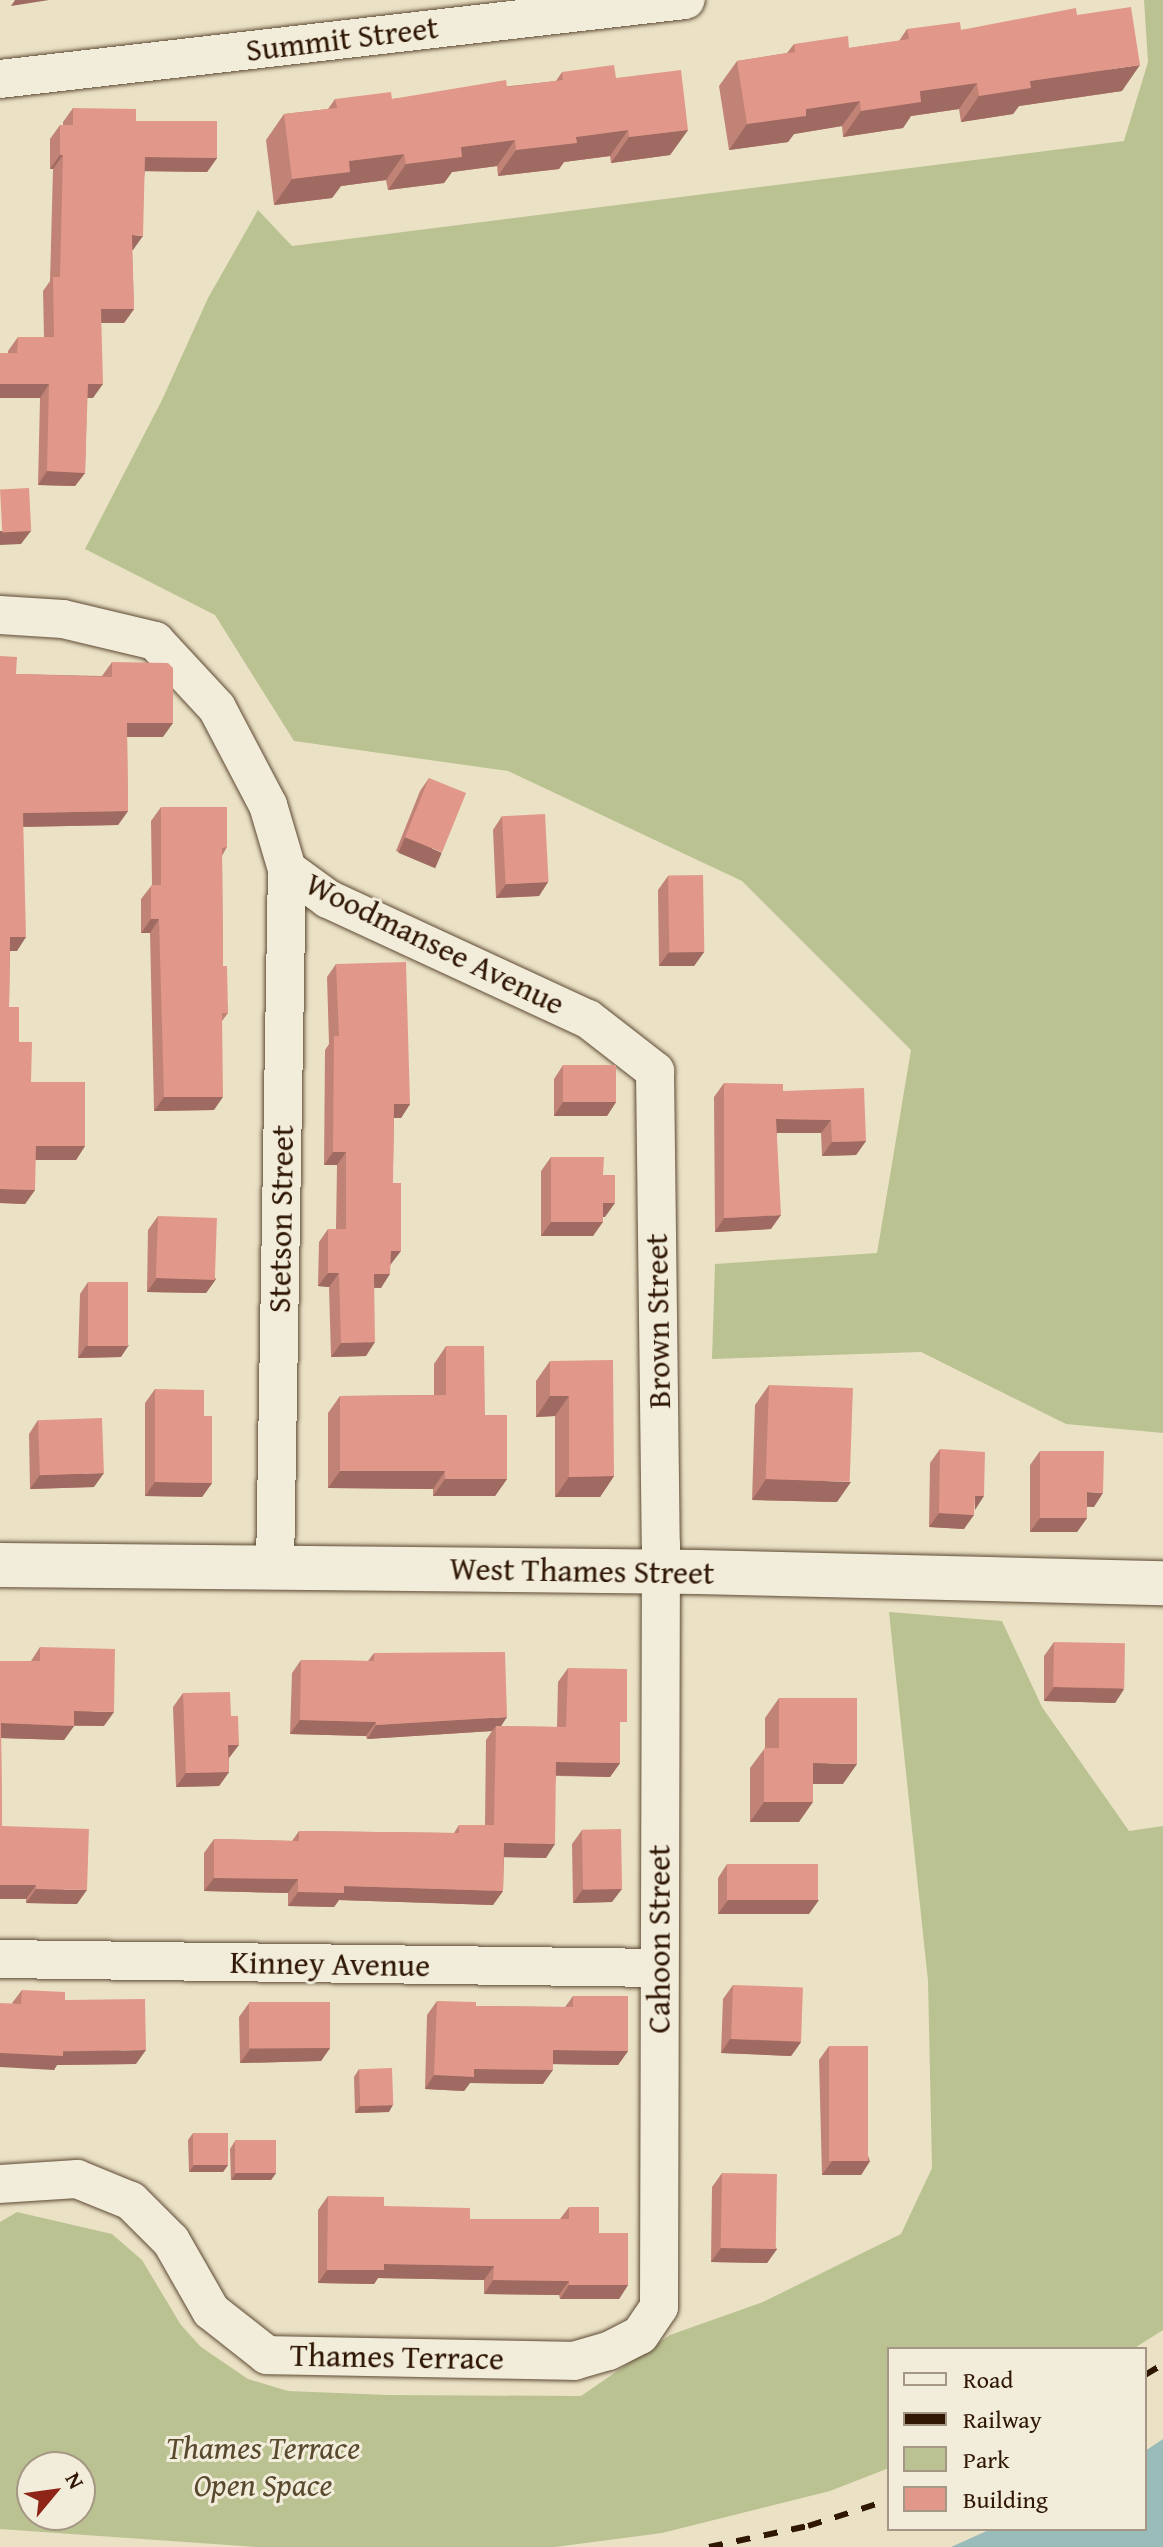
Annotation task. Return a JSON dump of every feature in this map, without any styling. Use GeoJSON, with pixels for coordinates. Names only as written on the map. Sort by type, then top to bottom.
{"type":"FeatureCollection","features":[{"type":"Feature","properties":{"kind":"main road","name":"West Thames Street"},"geometry":{"type":"LineString","coordinates":[[0,1565],[661,1572],[1163,1583]]}},
{"type":"Feature","properties":{"kind":"street","name":"Summit Street"},"geometry":{"type":"LineString","coordinates":[[0,79],[685,0]]}},
{"type":"Feature","properties":{"kind":"street","name":"Woodmansee Avenue"},"geometry":{"type":"LineString","coordinates":[[0,615],[63,619],[155,641],[217,708],[268,805],[287,869],[328,899],[588,1019],[655,1071]]}},
{"type":"Feature","properties":{"kind":"street","name":"Stetson Street"},"geometry":{"type":"LineString","coordinates":[[275,1568],[287,869]]}},
{"type":"Feature","properties":{"kind":"street","name":"Brown Street"},"geometry":{"type":"LineString","coordinates":[[655,1071],[661,1572]]}},
{"type":"Feature","properties":{"kind":"street","name":"Cahoon Street"},"geometry":{"type":"LineString","coordinates":[[659,2307],[661,1572]]}},
{"type":"Feature","properties":{"kind":"street","name":"Kinney Avenue"},"geometry":{"type":"LineString","coordinates":[[0,1959],[659,1968]]}},
{"type":"Feature","properties":{"kind":"street","name":"Thames Terrace"},"geometry":{"type":"LineString","coordinates":[[0,2184],[77,2179],[131,2201],[171,2241],[211,2311],[267,2355],[574,2361],[608,2351],[640,2335],[659,2307]]}},
{"type":"Feature","properties":{"kind":"green space"},"geometry":{"type":"Polygon","coordinates":[[[1144,0],[1163,0],[1163,1433],[1066,1424],[921,1352],[712,1359],[715,1264],[877,1253],[911,1050],[742,881],[508,771],[294,741],[215,615],[85,549],[162,400],[208,298],[258,210],[292,246],[1124,141],[1148,62],[1144,0]]]}},
{"type":"Feature","properties":{"kind":"green space","name":"Thames Terrace Open Space"},"geometry":{"type":"Polygon","coordinates":[[[889,1612],[1002,1621],[1042,1707],[1129,1831],[1163,1826],[1163,2330],[1136,2347],[887,2347],[887,2469],[830,2491],[662,2533],[555,2547],[256,2547],[28,2531],[96,2531],[96,2451],[16,2451],[16,2530],[0,2529],[0,2222],[17,2212],[112,2234],[142,2260],[181,2325],[201,2347],[248,2379],[288,2391],[388,2395],[581,2396],[670,2335],[763,2302],[901,2234],[932,2168],[928,1981],[889,1612]]]}},
{"type":"Feature","properties":{"kind":"water"},"geometry":{"type":"Polygon","coordinates":[[[1163,2439],[1163,2547],[951,2547],[987,2531],[1147,2531],[1147,2450],[1163,2439]]]}},
{"type":"Feature","properties":{"kind":"building"},"geometry":{"type":"Polygon","coordinates":[[[1131,7],[1140,65],[1030,81],[1031,88],[979,96],[977,83],[920,91],[921,102],[861,111],[860,101],[806,109],[806,116],[747,124],[737,61],[795,52],[794,44],[848,36],[849,48],[909,39],[907,29],[960,22],[961,30],[1076,8],[1077,15],[1131,7]]]}},
{"type":"Feature","properties":{"kind":"building"},"geometry":{"type":"Polygon","coordinates":[[[614,65],[616,78],[681,70],[688,130],[629,137],[628,130],[576,137],[577,143],[516,150],[515,140],[461,147],[462,157],[406,164],[404,154],[349,161],[350,172],[292,179],[284,114],[337,108],[335,99],[391,92],[392,99],[506,80],[507,87],[563,80],[562,72],[614,65]]]}},
{"type":"Feature","properties":{"kind":"building"},"geometry":{"type":"Polygon","coordinates":[[[73,108],[136,109],[136,121],[217,121],[217,158],[145,157],[143,236],[132,235],[134,309],[101,309],[103,384],[88,384],[85,473],[47,471],[49,384],[0,384],[0,353],[17,353],[18,337],[54,337],[53,277],[60,277],[63,155],[60,155],[60,125],[73,125],[73,108]]]}},
{"type":"Feature","properties":{"kind":"building"},"geometry":{"type":"Polygon","coordinates":[[[29,488],[31,531],[2,532],[0,490],[29,488]]]}},
{"type":"Feature","properties":{"kind":"building"},"geometry":{"type":"Polygon","coordinates":[[[0,656],[17,657],[16,674],[112,677],[112,662],[168,663],[173,668],[173,723],[127,723],[128,811],[23,813],[26,937],[10,937],[9,1007],[19,1007],[19,1042],[32,1042],[31,1082],[85,1082],[85,1146],[36,1146],[35,1190],[0,1189],[0,656]]]}},
{"type":"Feature","properties":{"kind":"building"},"geometry":{"type":"Polygon","coordinates":[[[429,778],[466,793],[442,852],[405,837],[429,778]]]}},
{"type":"Feature","properties":{"kind":"building"},"geometry":{"type":"Polygon","coordinates":[[[161,807],[227,807],[227,847],[222,848],[223,966],[227,966],[228,1013],[222,1013],[223,1097],[164,1097],[159,919],[151,919],[151,885],[161,885],[161,807]]]}},
{"type":"Feature","properties":{"kind":"building"},"geometry":{"type":"Polygon","coordinates":[[[545,814],[549,882],[506,884],[502,816],[545,814]]]}},
{"type":"Feature","properties":{"kind":"building"},"geometry":{"type":"Polygon","coordinates":[[[703,875],[704,952],[669,953],[668,876],[703,875]]]}},
{"type":"Feature","properties":{"kind":"building"},"geometry":{"type":"Polygon","coordinates":[[[406,962],[410,1104],[394,1104],[393,1183],[401,1183],[401,1251],[391,1251],[390,1274],[374,1274],[375,1342],[341,1343],[339,1273],[328,1273],[328,1229],[346,1229],[346,1152],[333,1152],[334,1036],[339,1036],[336,964],[406,962]]]}},
{"type":"Feature","properties":{"kind":"building"},"geometry":{"type":"Polygon","coordinates":[[[563,1065],[616,1065],[616,1102],[563,1102],[563,1065]]]}},
{"type":"Feature","properties":{"kind":"building"},"geometry":{"type":"Polygon","coordinates":[[[724,1083],[783,1084],[783,1091],[864,1088],[866,1141],[832,1142],[831,1120],[776,1119],[781,1215],[724,1218],[724,1083]]]}},
{"type":"Feature","properties":{"kind":"building"},"geometry":{"type":"Polygon","coordinates":[[[551,1157],[604,1157],[603,1175],[615,1175],[615,1203],[603,1203],[603,1222],[551,1222],[551,1157]]]}},
{"type":"Feature","properties":{"kind":"building"},"geometry":{"type":"Polygon","coordinates":[[[158,1216],[217,1218],[215,1280],[156,1278],[158,1216]]]}},
{"type":"Feature","properties":{"kind":"building"},"geometry":{"type":"Polygon","coordinates":[[[88,1282],[128,1282],[128,1346],[88,1346],[88,1282]]]}},
{"type":"Feature","properties":{"kind":"building"},"geometry":{"type":"Polygon","coordinates":[[[446,1346],[484,1346],[485,1415],[507,1415],[507,1479],[445,1479],[445,1471],[340,1471],[340,1396],[446,1395],[446,1346]]]}},
{"type":"Feature","properties":{"kind":"building"},"geometry":{"type":"Polygon","coordinates":[[[613,1360],[614,1476],[569,1477],[569,1396],[550,1396],[550,1361],[613,1360]]]}},
{"type":"Feature","properties":{"kind":"building"},"geometry":{"type":"Polygon","coordinates":[[[769,1385],[853,1388],[850,1482],[766,1479],[769,1385]]]}},
{"type":"Feature","properties":{"kind":"building"},"geometry":{"type":"Polygon","coordinates":[[[155,1389],[204,1390],[204,1416],[212,1416],[212,1483],[155,1482],[155,1389]]]}},
{"type":"Feature","properties":{"kind":"building"},"geometry":{"type":"Polygon","coordinates":[[[102,1418],[104,1473],[40,1475],[38,1420],[102,1418]]]}},
{"type":"Feature","properties":{"kind":"building"},"geometry":{"type":"Polygon","coordinates":[[[940,1449],[985,1452],[984,1496],[975,1496],[974,1515],[939,1513],[940,1449]]]}},
{"type":"Feature","properties":{"kind":"building"},"geometry":{"type":"Polygon","coordinates":[[[1040,1451],[1104,1451],[1103,1493],[1087,1492],[1087,1518],[1040,1518],[1040,1451]]]}},
{"type":"Feature","properties":{"kind":"building"},"geometry":{"type":"Polygon","coordinates":[[[1054,1642],[1125,1643],[1124,1688],[1053,1687],[1054,1642]]]}},
{"type":"Feature","properties":{"kind":"building"},"geometry":{"type":"Polygon","coordinates":[[[40,1647],[115,1649],[114,1712],[74,1711],[74,1726],[1,1723],[2,1826],[89,1829],[87,1890],[0,1885],[0,1661],[40,1661],[40,1647]]]}},
{"type":"Feature","properties":{"kind":"building"},"geometry":{"type":"Polygon","coordinates":[[[505,1652],[507,1717],[376,1725],[376,1722],[300,1720],[301,1660],[374,1661],[374,1653],[505,1652]]]}},
{"type":"Feature","properties":{"kind":"building"},"geometry":{"type":"Polygon","coordinates":[[[568,1668],[627,1669],[627,1722],[620,1722],[620,1763],[556,1762],[555,1844],[504,1843],[503,1891],[344,1886],[344,1893],[298,1892],[298,1879],[214,1878],[214,1839],[299,1841],[299,1831],[459,1833],[459,1825],[494,1825],[496,1726],[566,1727],[568,1668]]]}},
{"type":"Feature","properties":{"kind":"building"},"geometry":{"type":"Polygon","coordinates":[[[230,1692],[231,1716],[238,1716],[239,1745],[228,1745],[229,1772],[186,1773],[183,1693],[230,1692]]]}},
{"type":"Feature","properties":{"kind":"building"},"geometry":{"type":"Polygon","coordinates":[[[779,1698],[857,1698],[857,1764],[813,1763],[813,1802],[764,1802],[764,1748],[779,1748],[779,1698]]]}},
{"type":"Feature","properties":{"kind":"building"},"geometry":{"type":"Polygon","coordinates":[[[621,1829],[622,1889],[583,1890],[582,1830],[621,1829]]]}},
{"type":"Feature","properties":{"kind":"building"},"geometry":{"type":"Polygon","coordinates":[[[727,1864],[818,1864],[818,1900],[727,1900],[727,1864]]]}},
{"type":"Feature","properties":{"kind":"building"},"geometry":{"type":"Polygon","coordinates":[[[733,1985],[803,1987],[801,2041],[731,2039],[733,1985]]]}},
{"type":"Feature","properties":{"kind":"building"},"geometry":{"type":"Polygon","coordinates":[[[22,1990],[65,1992],[65,2000],[145,1999],[146,2050],[63,2051],[63,2056],[0,2053],[0,2003],[21,2004],[22,1990]]]}},
{"type":"Feature","properties":{"kind":"building"},"geometry":{"type":"Polygon","coordinates":[[[573,1996],[628,1996],[628,2051],[553,2050],[553,2070],[474,2069],[474,2077],[434,2075],[437,2001],[476,2002],[476,2006],[573,2007],[573,1996]]]}},
{"type":"Feature","properties":{"kind":"building"},"geometry":{"type":"Polygon","coordinates":[[[249,2002],[330,2002],[330,2048],[249,2048],[249,2002]]]}},
{"type":"Feature","properties":{"kind":"building"},"geometry":{"type":"Polygon","coordinates":[[[829,2046],[868,2046],[868,2161],[829,2161],[829,2046]]]}},
{"type":"Feature","properties":{"kind":"building"},"geometry":{"type":"Polygon","coordinates":[[[392,2068],[393,2105],[360,2106],[359,2069],[392,2068]]]}},
{"type":"Feature","properties":{"kind":"building"},"geometry":{"type":"Polygon","coordinates":[[[193,2133],[228,2133],[228,2165],[193,2165],[193,2133]]]}},
{"type":"Feature","properties":{"kind":"building"},"geometry":{"type":"Polygon","coordinates":[[[235,2140],[276,2140],[276,2173],[235,2173],[235,2140]]]}},
{"type":"Feature","properties":{"kind":"building"},"geometry":{"type":"Polygon","coordinates":[[[722,2173],[777,2174],[776,2249],[721,2248],[722,2173]]]}},
{"type":"Feature","properties":{"kind":"building"},"geometry":{"type":"Polygon","coordinates":[[[328,2196],[384,2197],[384,2206],[470,2208],[470,2219],[569,2219],[569,2207],[599,2207],[599,2233],[628,2233],[628,2285],[493,2280],[494,2266],[384,2264],[384,2270],[327,2270],[328,2196]]]}},
{"type":"Feature","properties":{"kind":"railway"},"geometry":{"type":"LineString","coordinates":[[1147,2374],[1163,2364]]}},
{"type":"Feature","properties":{"kind":"railway"},"geometry":{"type":"LineString","coordinates":[[709,2547],[808,2526],[887,2501]]}}]}
